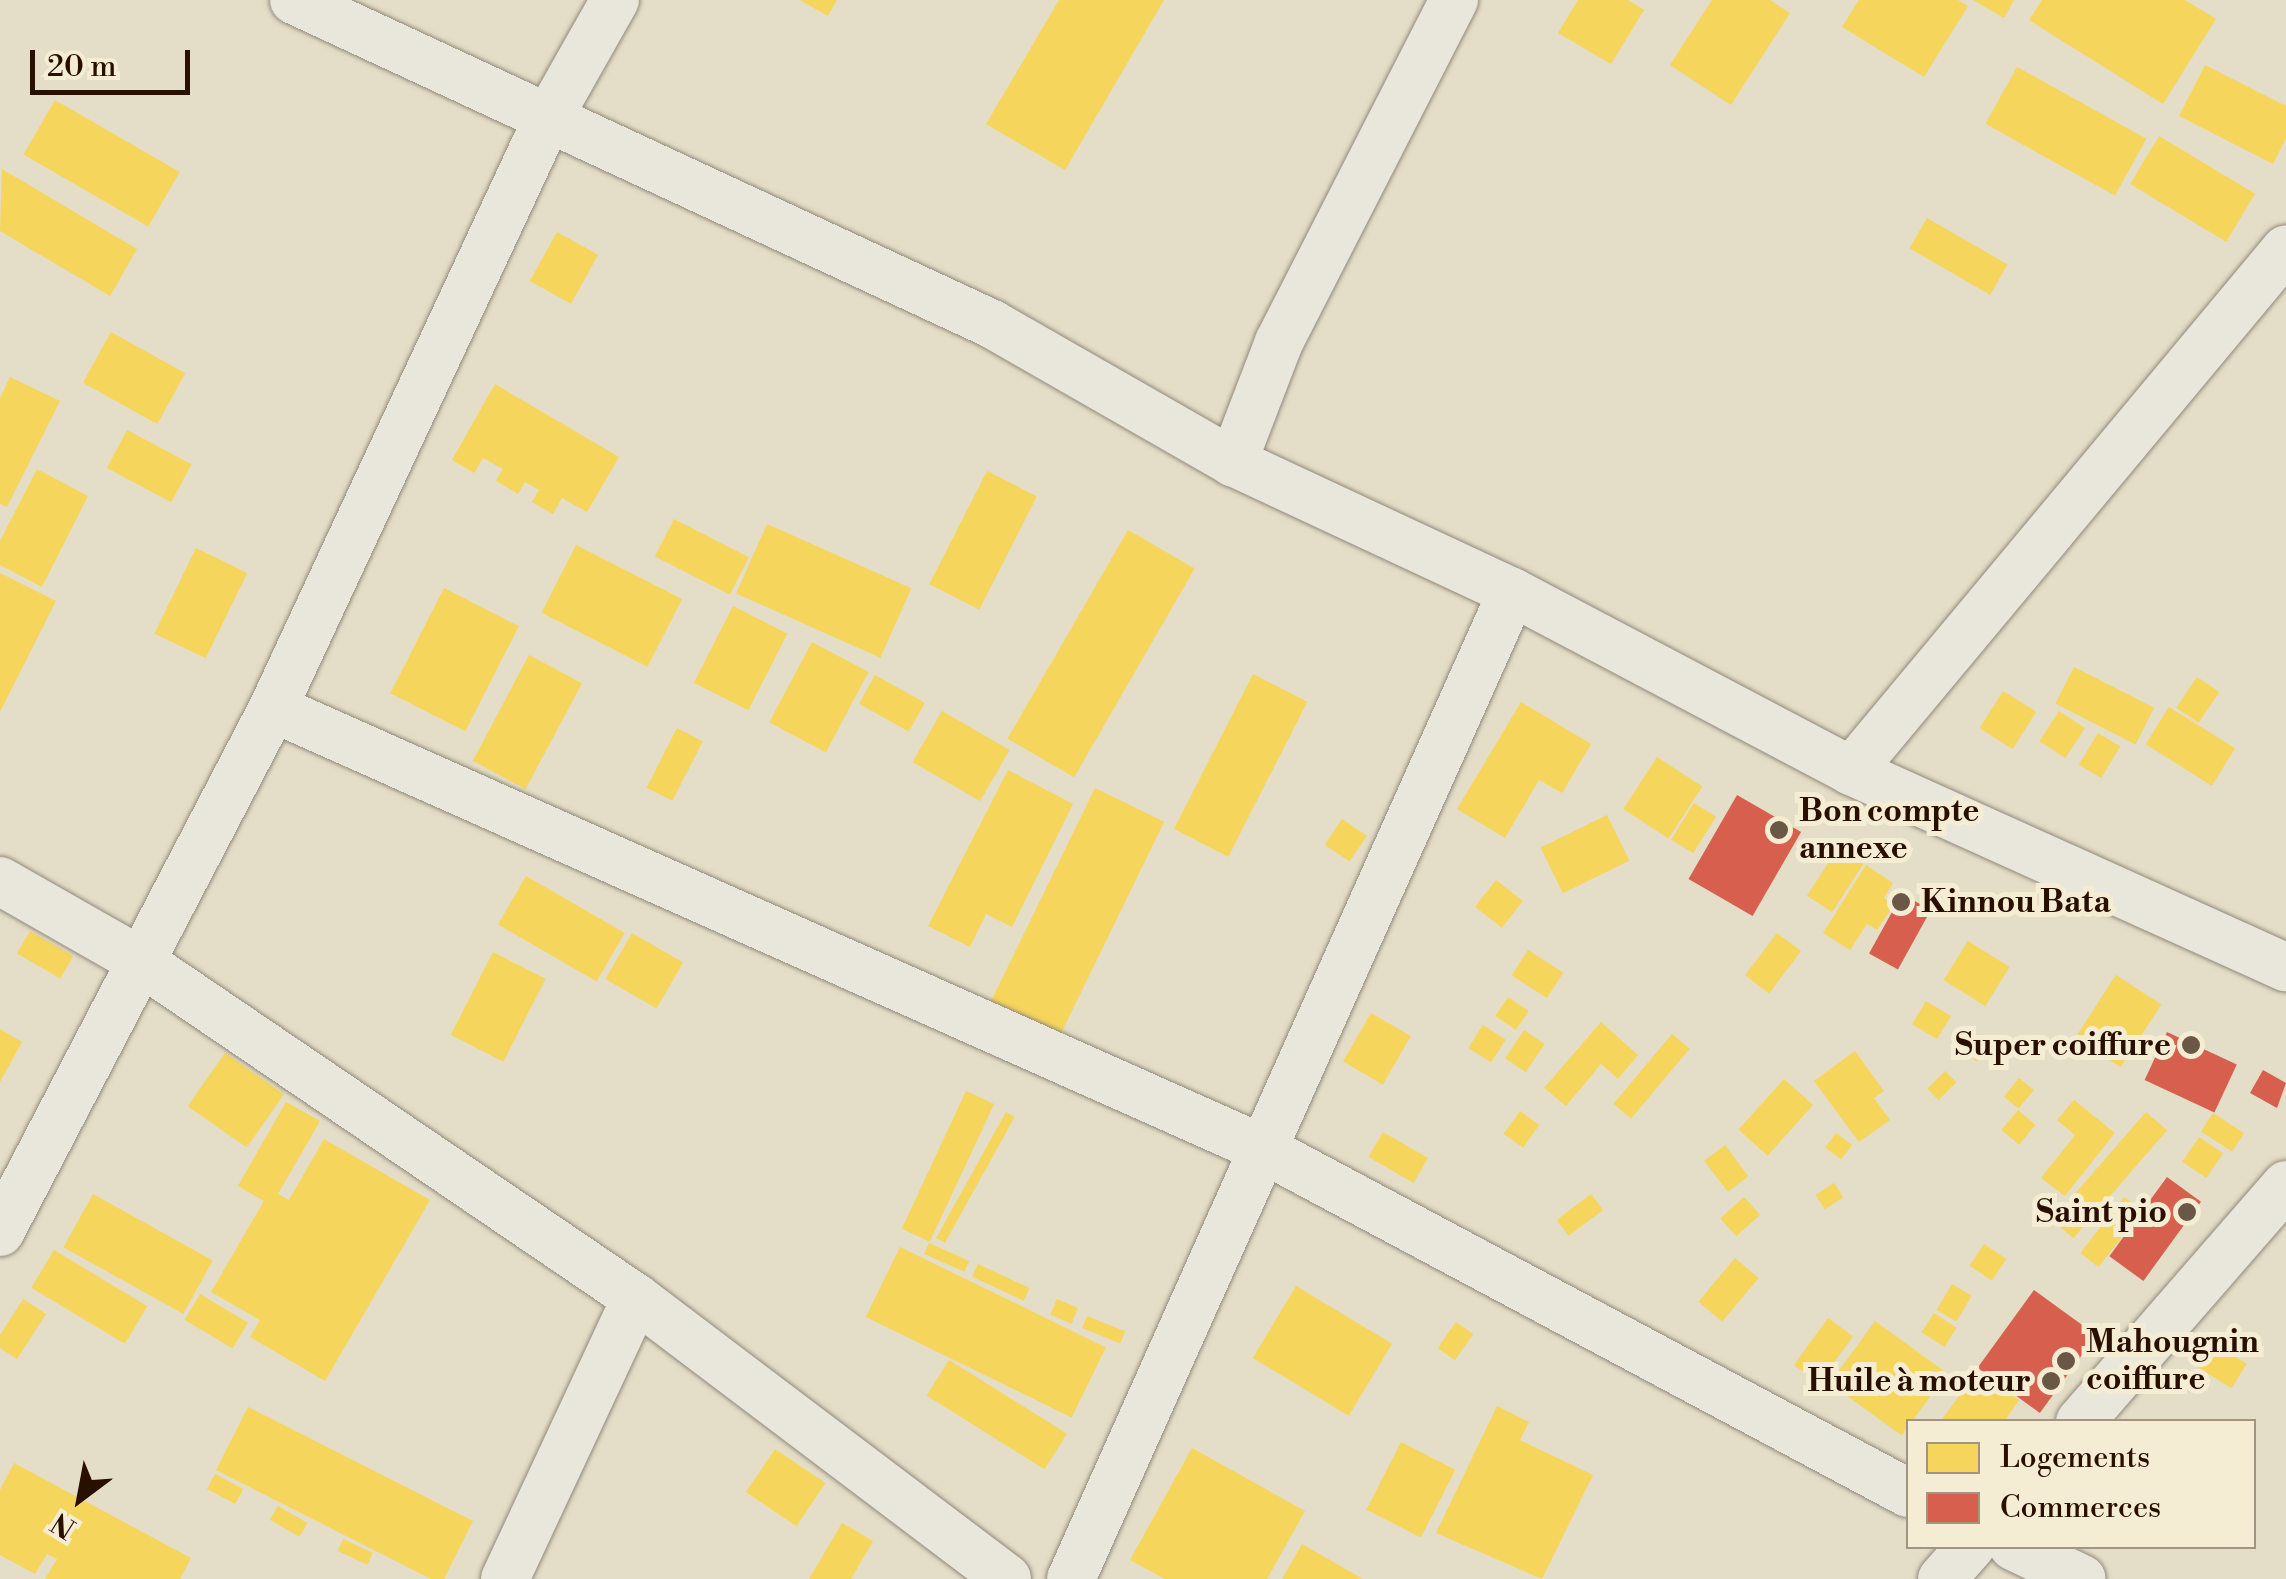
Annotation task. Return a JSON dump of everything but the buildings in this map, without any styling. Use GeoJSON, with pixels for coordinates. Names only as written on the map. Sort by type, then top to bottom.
{"type":"FeatureCollection","features":[{"type":"Feature","properties":{"kind":"street"},"geometry":{"type":"LineString","coordinates":[[294,0],[546,122],[992,324],[1233,462],[1512,592],[1851,771],[2286,967]]}},
{"type":"Feature","properties":{"kind":"street"},"geometry":{"type":"LineString","coordinates":[[0,1232],[137,959],[273,708],[546,122],[616,0]]}},
{"type":"Feature","properties":{"kind":"street"},"geometry":{"type":"LineString","coordinates":[[1233,462],[1279,342],[1454,0]]}},
{"type":"Feature","properties":{"kind":"street"},"geometry":{"type":"LineString","coordinates":[[1851,771],[2286,249]]}},
{"type":"Feature","properties":{"kind":"street"},"geometry":{"type":"LineString","coordinates":[[1072,1579],[1512,592]]}},
{"type":"Feature","properties":{"kind":"street"},"geometry":{"type":"LineString","coordinates":[[273,708],[1263,1149],[1906,1492]]}},
{"type":"Feature","properties":{"kind":"street"},"geometry":{"type":"LineString","coordinates":[[0,882],[137,959],[636,1298],[1007,1579]]}},
{"type":"Feature","properties":{"kind":"street"},"geometry":{"type":"LineString","coordinates":[[2083,1419],[2286,1185]]}},
{"type":"Feature","properties":{"kind":"street"},"geometry":{"type":"LineString","coordinates":[[505,1579],[636,1298]]}},
{"type":"Feature","properties":{"kind":"street"},"geometry":{"type":"LineString","coordinates":[[1942,1579],[1968,1549]]}},
{"type":"Feature","properties":{"kind":"street"},"geometry":{"type":"LineString","coordinates":[[2019,1549],[2082,1579]]}},
{"type":"Feature","properties":{"kind":"place","name":"Bon compte annexe"},"geometry":{"type":"Point","coordinates":[1779,830]}},
{"type":"Feature","properties":{"kind":"place","name":"Kinnou Bata"},"geometry":{"type":"Point","coordinates":[1901,902]}},
{"type":"Feature","properties":{"kind":"place","name":"Super coiffure"},"geometry":{"type":"Point","coordinates":[2191,1045]}},
{"type":"Feature","properties":{"kind":"place","name":"Saint pio"},"geometry":{"type":"Point","coordinates":[2187,1212]}},
{"type":"Feature","properties":{"kind":"place","name":"Mahougnin coiffure"},"geometry":{"type":"Point","coordinates":[2066,1361]}},
{"type":"Feature","properties":{"kind":"place","name":"Huile à moteur"},"geometry":{"type":"Point","coordinates":[2051,1381]}}]}
